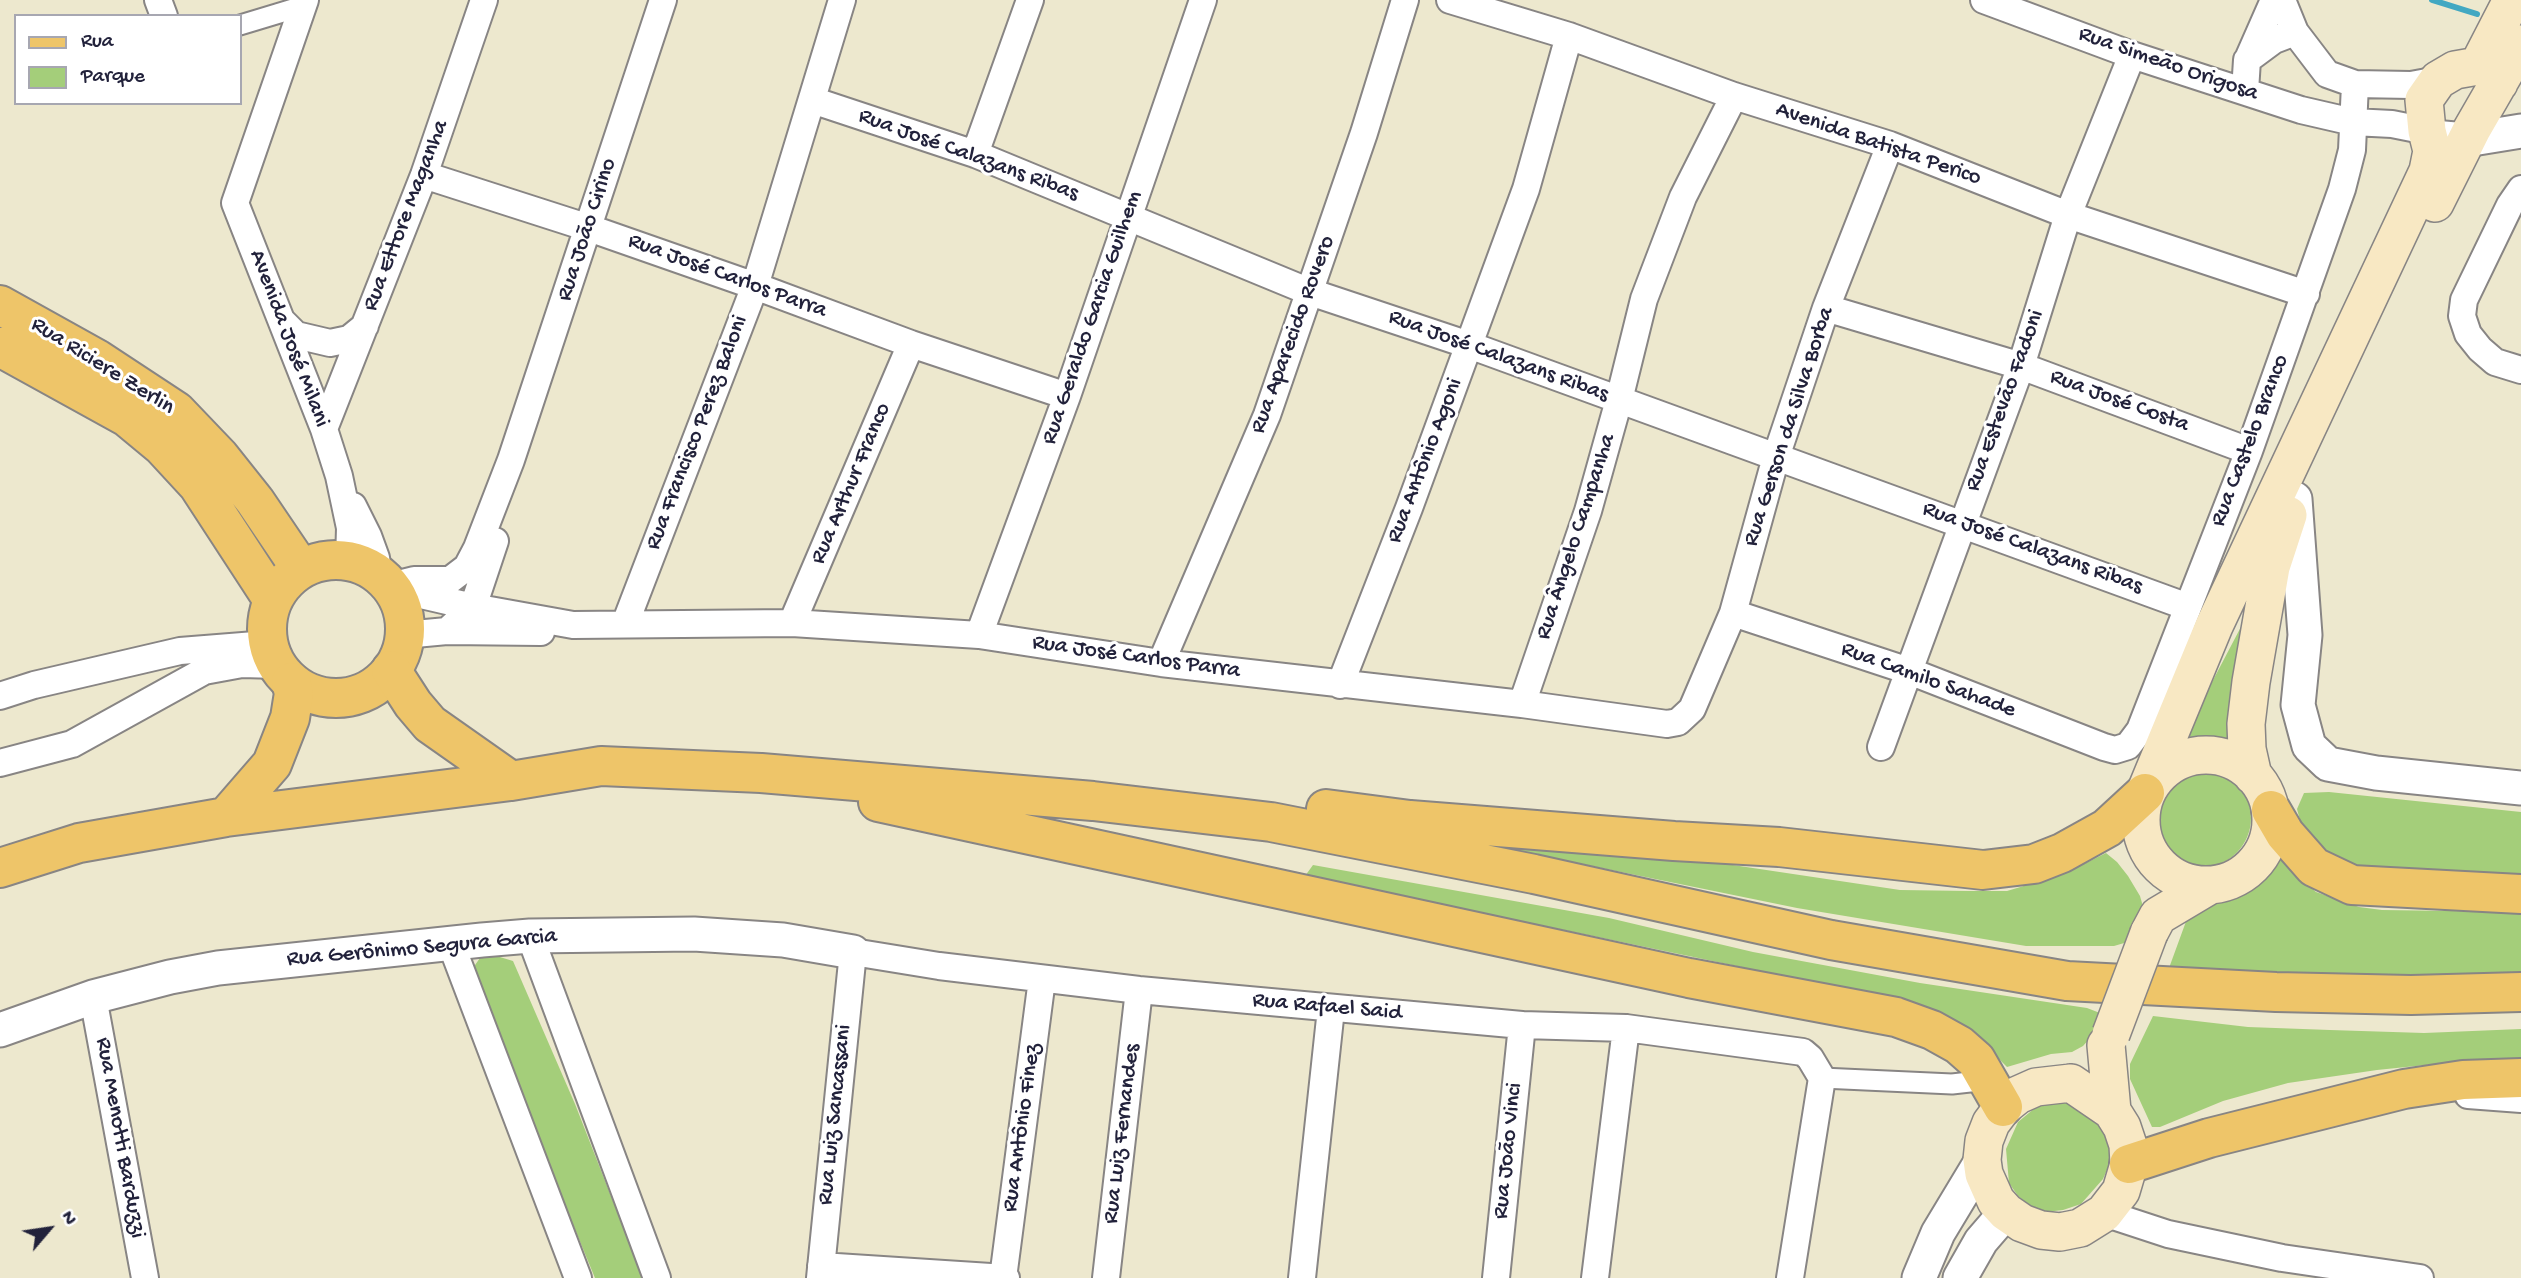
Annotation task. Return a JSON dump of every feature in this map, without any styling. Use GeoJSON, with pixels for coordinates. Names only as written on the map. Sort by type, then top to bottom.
{"type":"FeatureCollection","features":[{"type":"Feature","properties":{"kind":"main road"},"geometry":{"type":"LineString","coordinates":[[2253,776],[2247,749],[2246,724],[2252,682],[2272,568],[2295,495],[2377,320],[2505,67],[2512,0]]}},
{"type":"Feature","properties":{"kind":"main road"},"geometry":{"type":"LineString","coordinates":[[2271,810],[2270,832],[2263,852],[2249,869],[2231,881],[2210,885],[2178,879],[2157,863],[2144,841],[2140,823],[2146,793],[2214,626],[2428,170],[2432,151],[2424,100],[2438,80],[2455,70],[2505,67]]}},
{"type":"Feature","properties":{"kind":"main road","name":"Rua Riciere Zerlin"},"geometry":{"type":"LineString","coordinates":[[0,305],[97,359],[176,411],[255,501],[301,569]]}},
{"type":"Feature","properties":{"kind":"main road","name":"Rua Riciere Zerlin"},"geometry":{"type":"LineString","coordinates":[[0,347],[127,417],[162,446],[198,485],[273,600]]}},
{"type":"Feature","properties":{"kind":"main road"},"geometry":{"type":"LineString","coordinates":[[226,817],[272,764],[290,718],[294,693],[279,664],[267,622],[273,600],[285,582],[301,569],[324,561],[377,578],[399,602],[404,635],[400,653],[391,670],[375,686],[355,696],[333,698],[311,694],[279,664]]}},
{"type":"Feature","properties":{"kind":"main road"},"geometry":{"type":"LineString","coordinates":[[391,670],[430,724],[511,781]]}},
{"type":"Feature","properties":{"kind":"main road"},"geometry":{"type":"LineString","coordinates":[[1093,801],[1235,799],[1410,820],[1779,847],[1983,870],[2034,864],[2062,853],[2107,828],[2146,793],[2167,767],[2186,757],[2208,754],[2230,758],[2249,770],[2268,799],[2271,810],[2285,834],[2314,867],[2351,884],[2521,894]]}},
{"type":"Feature","properties":{"kind":"main road"},"geometry":{"type":"LineString","coordinates":[[0,868],[79,843],[226,817],[511,781],[601,766],[761,773],[1093,801],[1271,822],[1534,874],[1831,940],[2067,981],[2276,992],[2411,995],[2521,992]]}},
{"type":"Feature","properties":{"kind":"main road"},"geometry":{"type":"LineString","coordinates":[[761,773],[800,785],[1689,978],[1896,1017],[1932,1030],[1959,1045],[1976,1060],[1996,1093],[1982,1160],[1989,1188],[2006,1212],[2031,1227],[2060,1232],[2080,1228],[2104,1213],[2121,1191],[2129,1164],[2128,1145],[2122,1127],[2112,1111],[2071,1083],[2036,1087],[2018,1095],[1996,1093]]}},
{"type":"Feature","properties":{"kind":"main road"},"geometry":{"type":"LineString","coordinates":[[2071,1083],[2108,1040],[2154,925],[2157,863]]}},
{"type":"Feature","properties":{"kind":"main road"},"geometry":{"type":"LineString","coordinates":[[2154,925],[2210,885]]}},
{"type":"Feature","properties":{"kind":"main road"},"geometry":{"type":"LineString","coordinates":[[2108,1040],[2112,1111]]}},
{"type":"Feature","properties":{"kind":"main road"},"geometry":{"type":"LineString","coordinates":[[2129,1164],[2209,1138],[2404,1089],[2463,1080],[2521,1078]]}},
{"type":"Feature","properties":{"kind":"street","name":"Rua Ettore Maganha"},"geometry":{"type":"LineString","coordinates":[[324,429],[424,175],[484,0]]}},
{"type":"Feature","properties":{"kind":"street","name":"Rua João Cirino"},"geometry":{"type":"LineString","coordinates":[[511,460],[663,0]]}},
{"type":"Feature","properties":{"kind":"street","name":"Rua Francisco Perez Baloni"},"geometry":{"type":"LineString","coordinates":[[625,624],[755,286],[842,0]]}},
{"type":"Feature","properties":{"kind":"street"},"geometry":{"type":"LineString","coordinates":[[975,154],[1030,0]]}},
{"type":"Feature","properties":{"kind":"street","name":"Rua Geraldo Garcia Guilhem"},"geometry":{"type":"LineString","coordinates":[[979,635],[1067,396],[1203,0]]}},
{"type":"Feature","properties":{"kind":"street","name":"Rua Aparecido Rovero"},"geometry":{"type":"LineString","coordinates":[[1161,663],[1267,415],[1364,134],[1405,0]]}},
{"type":"Feature","properties":{"kind":"street","name":"Avenida Batista Perico"},"geometry":{"type":"LineString","coordinates":[[1450,0],[1569,36],[1734,96],[1890,145],[2068,215],[2306,294]]}},
{"type":"Feature","properties":{"kind":"street","name":"Rua Simeão Origosa"},"geometry":{"type":"LineString","coordinates":[[1984,0],[2132,55],[2301,110],[2353,122],[2392,124],[2427,131]]}},
{"type":"Feature","properties":{"kind":"street"},"geometry":{"type":"LineString","coordinates":[[2245,90],[2247,60],[2274,0]]}},
{"type":"Feature","properties":{"kind":"street"},"geometry":{"type":"LineString","coordinates":[[2282,0],[2295,32],[2327,74],[2355,84],[2393,86],[2438,80]]}},
{"type":"Feature","properties":{"kind":"street"},"geometry":{"type":"LineString","coordinates":[[242,24],[304,3]]}},
{"type":"Feature","properties":{"kind":"street","name":"Avenida José Milani"},"geometry":{"type":"LineString","coordinates":[[304,3],[235,203],[324,429],[338,476],[368,536],[376,558],[377,578]]}},
{"type":"Feature","properties":{"kind":"street"},"geometry":{"type":"LineString","coordinates":[[2247,60],[2274,40],[2295,32]]}},
{"type":"Feature","properties":{"kind":"street","name":"Rua Antônio Agoni"},"geometry":{"type":"LineString","coordinates":[[1340,685],[1526,189],[1569,36]]}},
{"type":"Feature","properties":{"kind":"street","name":"Rua Estevão Fadoni"},"geometry":{"type":"LineString","coordinates":[[1881,747],[2021,366],[2068,215],[2132,55]]}},
{"type":"Feature","properties":{"kind":"street","name":"Rua Castelo Branco"},"geometry":{"type":"LineString","coordinates":[[2122,750],[2134,740],[2140,730],[2249,451],[2306,294],[2342,189],[2352,150],[2355,84]]}},
{"type":"Feature","properties":{"kind":"street","name":"Rua Ângelo Campanha"},"geometry":{"type":"LineString","coordinates":[[1522,704],[1588,512],[1644,299],[1683,197],[1734,96]]}},
{"type":"Feature","properties":{"kind":"street","name":"Rua José Calazans Ribas"},"geometry":{"type":"LineString","coordinates":[[812,100],[975,154],[1310,292],[1469,345],[2188,607]]}},
{"type":"Feature","properties":{"kind":"street"},"geometry":{"type":"LineString","coordinates":[[2427,131],[2445,138],[2466,140],[2521,131]]}},
{"type":"Feature","properties":{"kind":"street","name":"Rua Gerson da Silva Borba"},"geometry":{"type":"LineString","coordinates":[[1692,709],[1733,613],[1776,457],[1826,308],[1890,145]]}},
{"type":"Feature","properties":{"kind":"street","name":"Rua José Carlos Parra"},"geometry":{"type":"LineString","coordinates":[[424,175],[589,228],[911,344],[1067,396]]}},
{"type":"Feature","properties":{"kind":"street"},"geometry":{"type":"LineString","coordinates":[[2521,189],[2510,205],[2464,300],[2462,316],[2468,334],[2480,349],[2495,362],[2521,370]]}},
{"type":"Feature","properties":{"kind":"street","name":"Rua José Costa"},"geometry":{"type":"LineString","coordinates":[[1826,308],[2021,366],[2249,451]]}},
{"type":"Feature","properties":{"kind":"street"},"geometry":{"type":"LineString","coordinates":[[282,321],[296,335],[330,343],[349,340],[365,326]]}},
{"type":"Feature","properties":{"kind":"street","name":"Rua Arthur Franco"},"geometry":{"type":"LineString","coordinates":[[792,623],[911,344]]}},
{"type":"Feature","properties":{"kind":"street"},"geometry":{"type":"LineString","coordinates":[[377,578],[450,580],[467,567],[511,460]]}},
{"type":"Feature","properties":{"kind":"street"},"geometry":{"type":"LineString","coordinates":[[447,631],[473,607],[496,536],[511,460]]}},
{"type":"Feature","properties":{"kind":"street"},"geometry":{"type":"LineString","coordinates":[[2295,495],[2305,635],[2298,705],[2309,746],[2328,764],[2376,773],[2521,788]]}},
{"type":"Feature","properties":{"kind":"street","name":"Rua José Carlos Parra"},"geometry":{"type":"LineString","coordinates":[[377,578],[473,607],[573,625],[792,623],[979,635],[1161,663],[1522,704],[1667,724],[1678,722],[1692,709]]}},
{"type":"Feature","properties":{"kind":"street","name":"Rua Camilo Sahade"},"geometry":{"type":"LineString","coordinates":[[1733,613],[1909,671],[2104,747],[2122,750]]}},
{"type":"Feature","properties":{"kind":"street","name":"Rua José Carlos Parra"},"geometry":{"type":"LineString","coordinates":[[404,635],[447,631],[539,632],[573,625]]}},
{"type":"Feature","properties":{"kind":"street"},"geometry":{"type":"LineString","coordinates":[[0,696],[34,685],[180,651],[279,664]]}},
{"type":"Feature","properties":{"kind":"street"},"geometry":{"type":"LineString","coordinates":[[0,763],[72,744],[204,671],[242,664],[279,664]]}},
{"type":"Feature","properties":{"kind":"street","name":"Rua Gerônimo Segura Garcia"},"geometry":{"type":"LineString","coordinates":[[0,1030],[93,998],[170,977],[218,968],[530,936],[694,934],[783,940],[853,952]]}},
{"type":"Feature","properties":{"kind":"street"},"geometry":{"type":"LineString","coordinates":[[530,936],[657,1278]]}},
{"type":"Feature","properties":{"kind":"street"},"geometry":{"type":"LineString","coordinates":[[451,944],[578,1278]]}},
{"type":"Feature","properties":{"kind":"street","name":"Rua Rafael Said"},"geometry":{"type":"LineString","coordinates":[[853,952],[1042,979],[1331,1009],[1522,1025],[1626,1028],[1802,1052],[1811,1058],[1822,1077]]}},
{"type":"Feature","properties":{"kind":"street","name":"Rua Luiz Sancassani"},"geometry":{"type":"LineString","coordinates":[[820,1272],[853,952]]}},
{"type":"Feature","properties":{"kind":"street","name":"Rua Antônio Finez"},"geometry":{"type":"LineString","coordinates":[[1004,1278],[1042,979]]}},
{"type":"Feature","properties":{"kind":"street","name":"Rua Luiz Fernandes"},"geometry":{"type":"LineString","coordinates":[[1106,1278],[1139,990]]}},
{"type":"Feature","properties":{"kind":"street","name":"Rua Menotti Barduzzi"},"geometry":{"type":"LineString","coordinates":[[93,998],[145,1278]]}},
{"type":"Feature","properties":{"kind":"street"},"geometry":{"type":"LineString","coordinates":[[1302,1278],[1331,1009]]}},
{"type":"Feature","properties":{"kind":"street","name":"Rua João Vinci"},"geometry":{"type":"LineString","coordinates":[[1496,1278],[1522,1025]]}},
{"type":"Feature","properties":{"kind":"street"},"geometry":{"type":"LineString","coordinates":[[1595,1278],[1626,1028]]}},
{"type":"Feature","properties":{"kind":"street"},"geometry":{"type":"LineString","coordinates":[[1790,1278],[1822,1077],[1952,1084],[1996,1093]]}},
{"type":"Feature","properties":{"kind":"street"},"geometry":{"type":"LineString","coordinates":[[2404,1089],[2521,1099]]}},
{"type":"Feature","properties":{"kind":"street"},"geometry":{"type":"LineString","coordinates":[[1919,1278],[1938,1233],[1982,1160]]}},
{"type":"Feature","properties":{"kind":"street"},"geometry":{"type":"LineString","coordinates":[[1960,1278],[1981,1241],[2006,1212]]}},
{"type":"Feature","properties":{"kind":"street"},"geometry":{"type":"LineString","coordinates":[[2104,1213],[2168,1234],[2282,1258],[2420,1278]]}},
{"type":"Feature","properties":{"kind":"street"},"geometry":{"type":"LineString","coordinates":[[820,1272],[1004,1278]]}},
{"type":"Feature","properties":{"kind":"green space"},"geometry":{"type":"Polygon","coordinates":[[[2253,604],[2239,743],[2216,738],[2180,743],[2253,604]]]}},
{"type":"Feature","properties":{"kind":"green space"},"geometry":{"type":"Polygon","coordinates":[[[2202,769],[2221,772],[2237,783],[2248,799],[2251,818],[2248,837],[2237,853],[2221,864],[2202,867],[2183,864],[2167,853],[2156,837],[2153,818],[2156,799],[2167,783],[2183,772],[2202,769]]]}},
{"type":"Feature","properties":{"kind":"green space"},"geometry":{"type":"Polygon","coordinates":[[[2329,792],[2521,812],[2521,883],[2353,870],[2331,858],[2301,824],[2297,809],[2304,793],[2329,792]]]}},
{"type":"Feature","properties":{"kind":"green space"},"geometry":{"type":"Polygon","coordinates":[[[1494,846],[1686,858],[1900,890],[1968,891],[2007,891],[2064,874],[2106,853],[2128,876],[2140,896],[2144,910],[2131,941],[2114,946],[2026,946],[1797,908],[1494,846]]]}},
{"type":"Feature","properties":{"kind":"green space"},"geometry":{"type":"Polygon","coordinates":[[[2278,853],[2316,892],[2359,907],[2382,910],[2521,912],[2521,977],[2445,978],[2169,968],[2188,916],[2210,904],[2241,893],[2260,880],[2278,853]]]}},
{"type":"Feature","properties":{"kind":"green space"},"geometry":{"type":"Polygon","coordinates":[[[1313,865],[1609,918],[1753,952],[1920,983],[2087,1008],[2100,1013],[2092,1036],[2083,1046],[2072,1052],[2051,1054],[2007,1067],[1988,1048],[1890,998],[1305,876],[1313,865]]]}},
{"type":"Feature","properties":{"kind":"green space"},"geometry":{"type":"Polygon","coordinates":[[[490,954],[513,961],[575,1104],[643,1278],[595,1278],[480,999],[473,968],[482,955],[490,954]]]}},
{"type":"Feature","properties":{"kind":"green space"},"geometry":{"type":"Polygon","coordinates":[[[2153,1016],[2248,1027],[2330,1030],[2424,1033],[2521,1029],[2521,1060],[2455,1062],[2288,1083],[2223,1101],[2160,1127],[2152,1127],[2130,1079],[2130,1064],[2153,1016]]]}},
{"type":"Feature","properties":{"kind":"green space"},"geometry":{"type":"Polygon","coordinates":[[[2067,1099],[2100,1119],[2111,1143],[2109,1165],[2103,1179],[2081,1204],[2046,1212],[2029,1205],[2009,1183],[2006,1149],[2018,1122],[2035,1108],[2049,1101],[2067,1099]]]}},
{"type":"Feature","properties":{"kind":"waterway"},"geometry":{"type":"LineString","coordinates":[[2432,0],[2477,14]]}}]}
